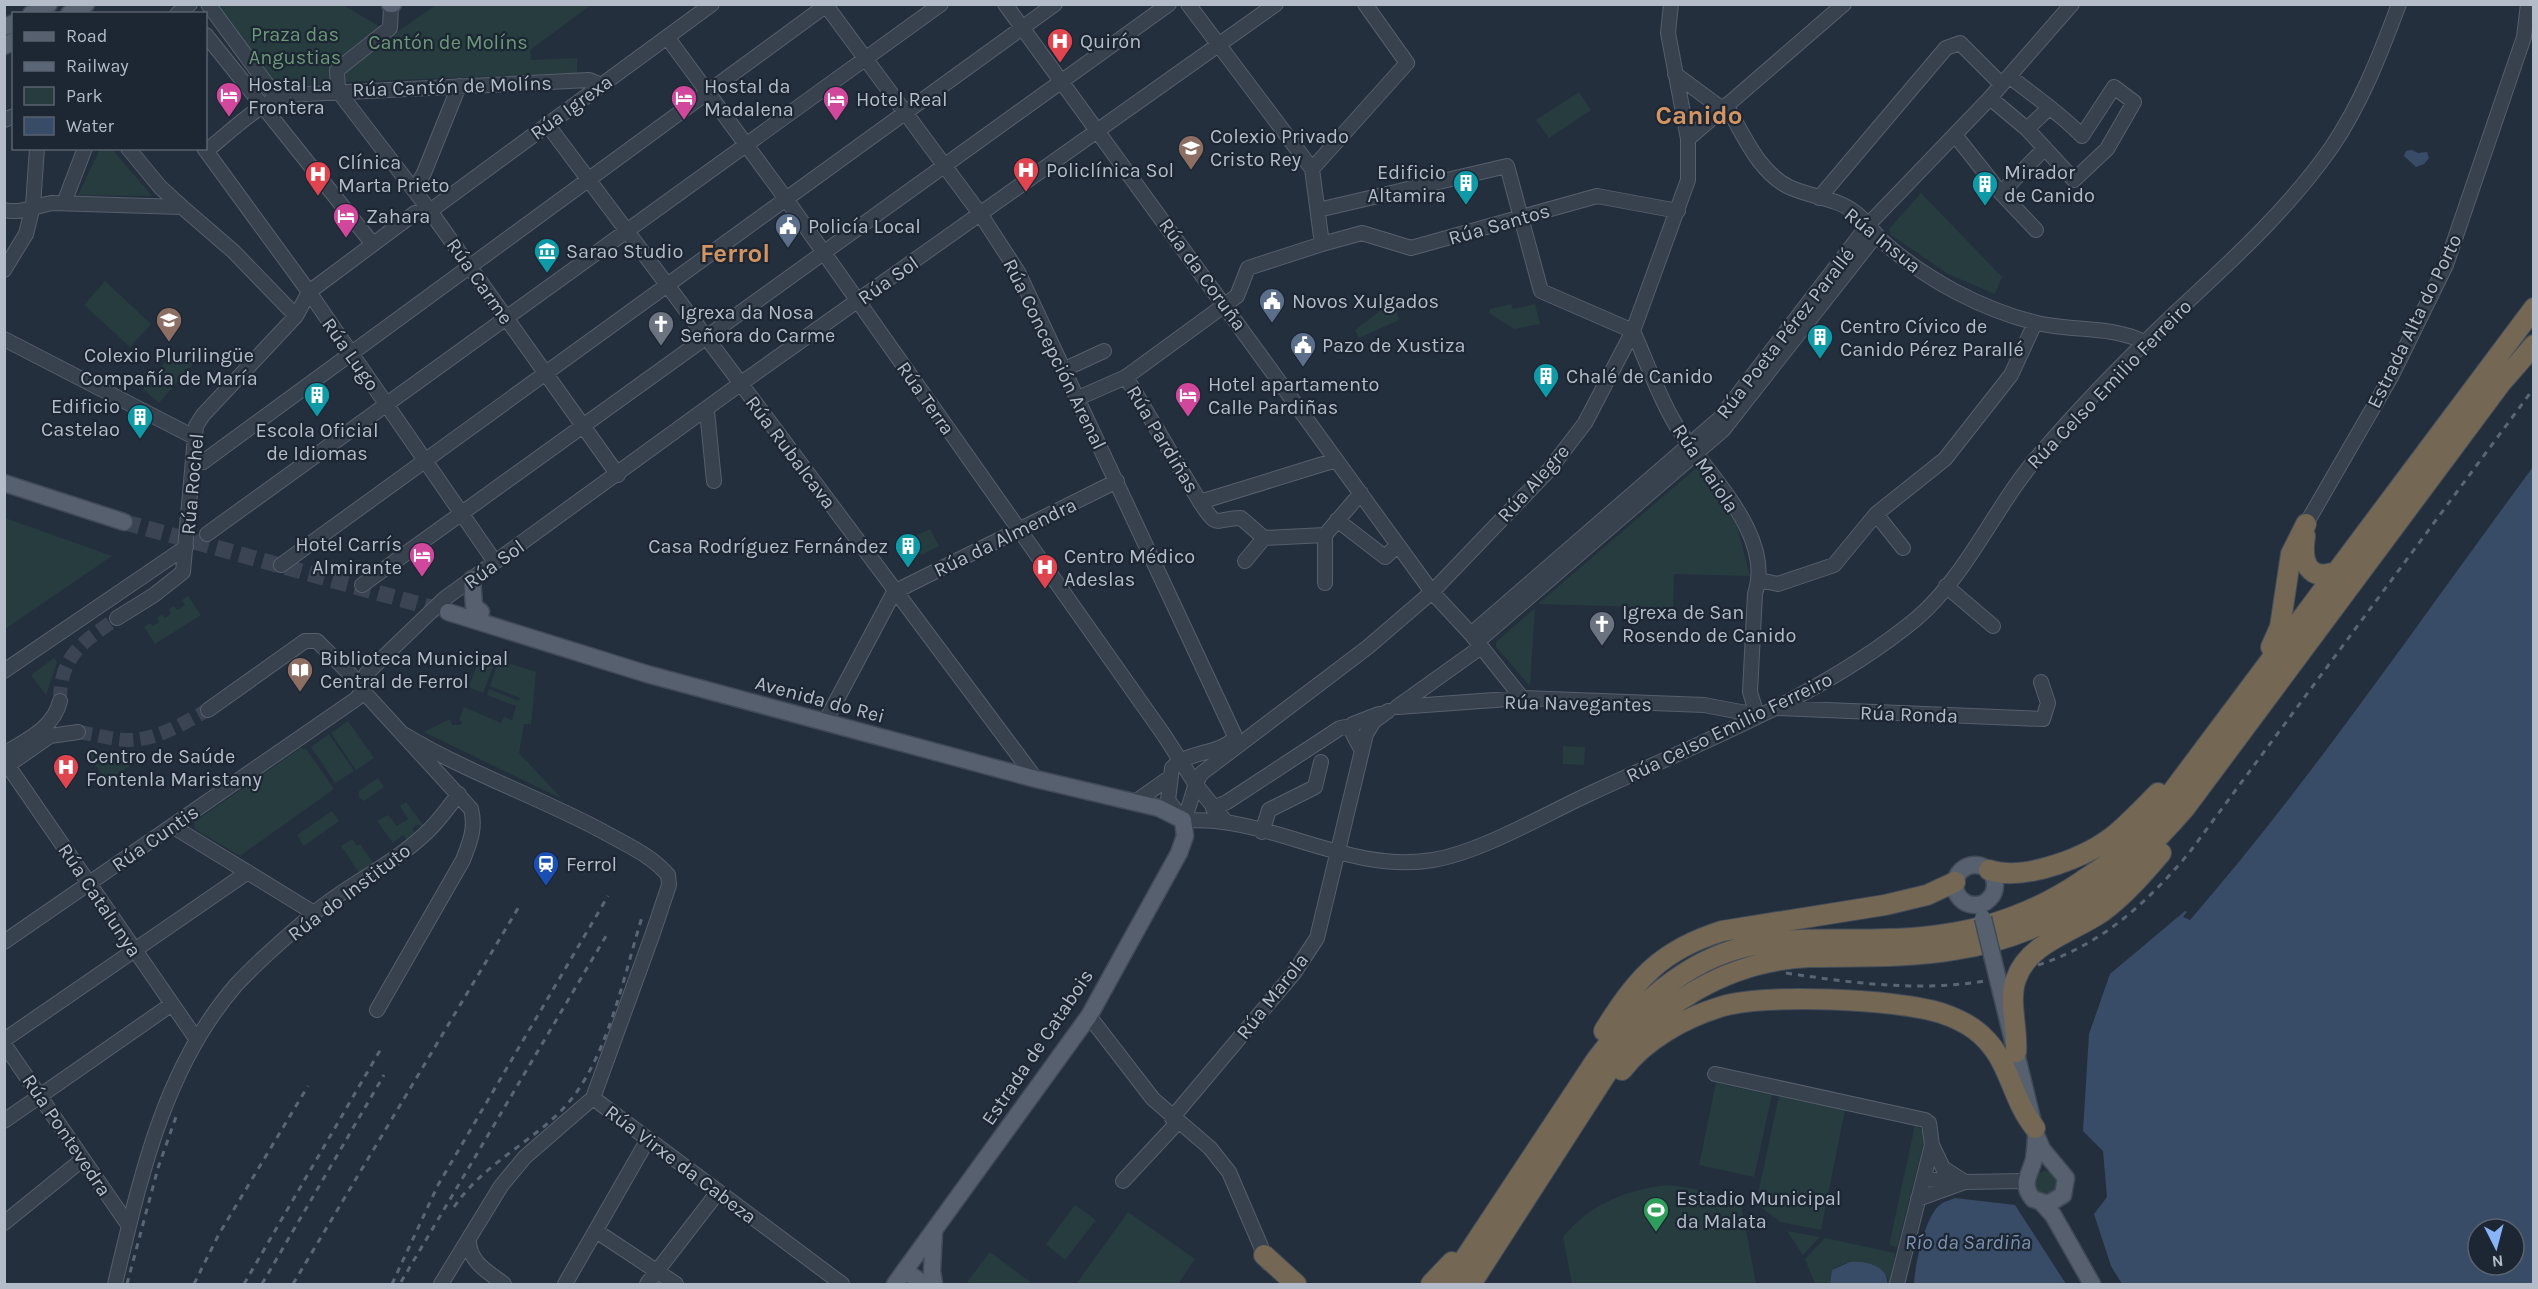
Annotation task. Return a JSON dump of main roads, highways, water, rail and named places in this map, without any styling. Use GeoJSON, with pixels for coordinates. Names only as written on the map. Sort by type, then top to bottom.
{"type":"FeatureCollection","features":[{"type":"Feature","properties":{"kind":"highway"},"geometry":{"type":"LineString","coordinates":[[1448,1284],[1596,1060],[1622,1026],[1656,992],[1706,962],[1749,946],[1807,940],[1941,936],[1979,929],[2023,914],[2054,899],[2110,862],[2137,836],[2200,755],[2534,308]]}},
{"type":"Feature","properties":{"kind":"highway"},"geometry":{"type":"LineString","coordinates":[[1471,1284],[1630,1040],[1666,1009],[1709,981],[1755,964],[1806,957],[1918,955],[1955,950],[2027,931],[2085,902],[2148,851],[2185,808],[2501,383],[2534,345]]}},
{"type":"Feature","properties":{"kind":"highway"},"geometry":{"type":"LineString","coordinates":[[2257,678],[2280,627],[2291,554],[2306,524],[2303,550],[2306,565],[2318,575],[2328,575],[2338,571]]}},
{"type":"Feature","properties":{"kind":"highway"},"geometry":{"type":"LineString","coordinates":[[2016,1052],[2018,1038],[2013,997],[2015,979],[2022,965],[2044,945],[2102,912],[2135,882],[2202,802],[2270,696]]}},
{"type":"Feature","properties":{"kind":"highway"},"geometry":{"type":"LineString","coordinates":[[1989,870],[2010,874],[2024,872],[2063,862],[2082,854],[2117,833],[2200,755]]}},
{"type":"Feature","properties":{"kind":"highway"},"geometry":{"type":"LineString","coordinates":[[1542,1142],[1557,1109],[1606,1028],[1638,982],[1658,961],[1678,948],[1722,931],[1885,905],[1927,895],[1955,882]]}},
{"type":"Feature","properties":{"kind":"highway"},"geometry":{"type":"LineString","coordinates":[[1565,1139],[1579,1127],[1630,1059],[1659,1036],[1687,1019],[1721,1006],[1758,1000],[1899,1006],[1941,1013],[1961,1021],[1989,1043],[2002,1060],[2023,1111],[2036,1132]]}},
{"type":"Feature","properties":{"kind":"highway"},"geometry":{"type":"LineString","coordinates":[[1431,1284],[1473,1245]]}},
{"type":"Feature","properties":{"kind":"highway"},"geometry":{"type":"LineString","coordinates":[[1264,1255],[1296,1284]]}},
{"type":"Feature","properties":{"kind":"main road"},"geometry":{"type":"LineString","coordinates":[[35,12],[49,4]]}},
{"type":"Feature","properties":{"kind":"main road"},"geometry":{"type":"LineString","coordinates":[[72,12],[86,4]]}},
{"type":"Feature","properties":{"kind":"main road"},"geometry":{"type":"LineString","coordinates":[[4,483],[124,522]]}},
{"type":"Feature","properties":{"kind":"main road"},"geometry":{"type":"LineString","coordinates":[[472,579],[474,606],[481,612],[553,635],[569,652]]}},
{"type":"Feature","properties":{"kind":"main road","name":"Avenida do Rei"},"geometry":{"type":"LineString","coordinates":[[481,612],[446,606],[569,652],[1036,779],[1168,810],[1183,819]]}},
{"type":"Feature","properties":{"kind":"main road","name":"Estrada de Catabois"},"geometry":{"type":"LineString","coordinates":[[905,1271],[1089,1016],[1179,852],[1185,836],[1183,819]]}},
{"type":"Feature","properties":{"kind":"main road"},"geometry":{"type":"LineString","coordinates":[[1981,911],[1995,887],[1989,870],[1971,865],[1960,871],[1955,882],[1955,889],[1961,900],[1981,911],[2036,1132],[2042,1149],[2066,1178],[2060,1227]]}},
{"type":"Feature","properties":{"kind":"main road"},"geometry":{"type":"LineString","coordinates":[[2036,1132],[2028,1175],[2028,1194],[2043,1204],[2060,1227],[2092,1284]]}},
{"type":"Feature","properties":{"kind":"main road"},"geometry":{"type":"LineString","coordinates":[[2028,1175],[2042,1163],[2054,1164]]}},
{"type":"Feature","properties":{"kind":"main road"},"geometry":{"type":"LineString","coordinates":[[2043,1204],[2052,1203],[2063,1195]]}},
{"type":"Feature","properties":{"kind":"main road"},"geometry":{"type":"LineString","coordinates":[[905,1271],[930,1280],[934,1231]]}},
{"type":"Feature","properties":{"kind":"water"},"geometry":{"type":"Polygon","coordinates":[[[2412,150],[2418,153],[2427,152],[2429,158],[2424,164],[2416,167],[2404,156],[2406,151],[2412,150]]]}},
{"type":"Feature","properties":{"kind":"water"},"geometry":{"type":"Polygon","coordinates":[[[2533,467],[2533,1284],[2122,1284],[2111,1266],[2094,1214],[2107,1197],[2103,1151],[2083,1131],[2089,1034],[2110,974],[2185,911],[2187,912],[2183,917],[2190,920],[2280,810],[2533,467]]]}},
{"type":"Feature","properties":{"kind":"water","name":"Río da Sardiña"},"geometry":{"type":"Polygon","coordinates":[[[1955,1198],[2015,1205],[2066,1284],[1914,1284],[1916,1265],[1930,1218],[1941,1204],[1955,1198]]]}},
{"type":"Feature","properties":{"kind":"water"},"geometry":{"type":"Polygon","coordinates":[[[1850,1262],[1869,1263],[1875,1266],[1884,1273],[1887,1284],[1830,1284],[1832,1270],[1850,1262]]]}},
{"type":"Feature","properties":{"kind":"tunnel"},"geometry":{"type":"LineString","coordinates":[[124,522],[447,612]]}},
{"type":"Feature","properties":{"kind":"tunnel"},"geometry":{"type":"LineString","coordinates":[[60,701],[61,685],[69,661],[84,643],[117,618]]}},
{"type":"Feature","properties":{"kind":"tunnel"},"geometry":{"type":"LineString","coordinates":[[78,732],[117,739],[140,739],[170,730],[208,710]]}},
{"type":"Feature","properties":{"kind":"railway"},"geometry":{"type":"LineString","coordinates":[[2038,965],[2082,946],[2121,920],[2157,889],[2189,853],[2534,388]]}},
{"type":"Feature","properties":{"kind":"railway"},"geometry":{"type":"LineString","coordinates":[[392,1284],[438,1185],[608,896]]}},
{"type":"Feature","properties":{"kind":"railway"},"geometry":{"type":"LineString","coordinates":[[293,1284],[520,905]]}},
{"type":"Feature","properties":{"kind":"railway"},"geometry":{"type":"LineString","coordinates":[[454,1207],[477,1180],[546,1125],[576,1094],[590,1071],[612,1020],[643,914]]}},
{"type":"Feature","properties":{"kind":"railway"},"geometry":{"type":"LineString","coordinates":[[401,1282],[609,931]]}},
{"type":"Feature","properties":{"kind":"railway"},"geometry":{"type":"LineString","coordinates":[[1786,973],[1885,985],[1935,986],[1985,981]]}},
{"type":"Feature","properties":{"kind":"railway"},"geometry":{"type":"LineString","coordinates":[[244,1284],[382,1047]]}},
{"type":"Feature","properties":{"kind":"railway"},"geometry":{"type":"LineString","coordinates":[[262,1284],[384,1075]]}},
{"type":"Feature","properties":{"kind":"railway"},"geometry":{"type":"LineString","coordinates":[[194,1284],[219,1234],[308,1086]]}},
{"type":"Feature","properties":{"kind":"railway"},"geometry":{"type":"LineString","coordinates":[[127,1284],[158,1168],[177,1114]]}},
{"type":"Feature","properties":{"kind":"place","name":"Quirón"},"geometry":{"type":"Point","coordinates":[1060,64]}},
{"type":"Feature","properties":{"kind":"place","name":"Hostal La Frontera"},"geometry":{"type":"Point","coordinates":[229,118]}},
{"type":"Feature","properties":{"kind":"place","name":"Hostal da Madalena"},"geometry":{"type":"Point","coordinates":[684,121]}},
{"type":"Feature","properties":{"kind":"place","name":"Hotel Real"},"geometry":{"type":"Point","coordinates":[836,122]}},
{"type":"Feature","properties":{"kind":"place","name":"Colexio Privado Cristo Rey"},"geometry":{"type":"Point","coordinates":[1191,171]}},
{"type":"Feature","properties":{"kind":"place","name":"Policlínica Sol"},"geometry":{"type":"Point","coordinates":[1026,193]}},
{"type":"Feature","properties":{"kind":"place","name":"Clínica Marta Prieto"},"geometry":{"type":"Point","coordinates":[318,197]}},
{"type":"Feature","properties":{"kind":"place","name":"Edificio Altamira"},"geometry":{"type":"Point","coordinates":[1466,206]}},
{"type":"Feature","properties":{"kind":"place","name":"Mirador de Canido"},"geometry":{"type":"Point","coordinates":[1985,207]}},
{"type":"Feature","properties":{"kind":"place","name":"Zahara"},"geometry":{"type":"Point","coordinates":[346,239]}},
{"type":"Feature","properties":{"kind":"place","name":"Policía Local"},"geometry":{"type":"Point","coordinates":[788,249]}},
{"type":"Feature","properties":{"kind":"place","name":"Sarao Studio"},"geometry":{"type":"Point","coordinates":[547,274]}},
{"type":"Feature","properties":{"kind":"place","name":"Novos Xulgados"},"geometry":{"type":"Point","coordinates":[1272,324]}},
{"type":"Feature","properties":{"kind":"place","name":"Colexio Plurilingüe Compañía de María"},"geometry":{"type":"Point","coordinates":[169,343]}},
{"type":"Feature","properties":{"kind":"place","name":"Igrexa da Nosa Señora do Carme"},"geometry":{"type":"Point","coordinates":[661,347]}},
{"type":"Feature","properties":{"kind":"place","name":"Centro Cívico de Canido Pérez Parallé"},"geometry":{"type":"Point","coordinates":[1820,360]}},
{"type":"Feature","properties":{"kind":"place","name":"Pazo de Xustiza"},"geometry":{"type":"Point","coordinates":[1303,368]}},
{"type":"Feature","properties":{"kind":"place","name":"Chalé de Canido"},"geometry":{"type":"Point","coordinates":[1546,399]}},
{"type":"Feature","properties":{"kind":"place","name":"Escola Oficial de Idiomas"},"geometry":{"type":"Point","coordinates":[317,418]}},
{"type":"Feature","properties":{"kind":"place","name":"Hotel apartamento Calle Pardiñas"},"geometry":{"type":"Point","coordinates":[1188,418]}},
{"type":"Feature","properties":{"kind":"place","name":"Edificio Castelao"},"geometry":{"type":"Point","coordinates":[140,440]}},
{"type":"Feature","properties":{"kind":"place","name":"Casa Rodríguez Fernández"},"geometry":{"type":"Point","coordinates":[908,569]}},
{"type":"Feature","properties":{"kind":"place","name":"Hotel Carrís Almirante"},"geometry":{"type":"Point","coordinates":[422,578]}},
{"type":"Feature","properties":{"kind":"place","name":"Centro Médico Adeslas"},"geometry":{"type":"Point","coordinates":[1045,590]}},
{"type":"Feature","properties":{"kind":"place","name":"Igrexa de San Rosendo de Canido"},"geometry":{"type":"Point","coordinates":[1602,647]}},
{"type":"Feature","properties":{"kind":"place","name":"Biblioteca Municipal Central de Ferrol"},"geometry":{"type":"Point","coordinates":[300,693]}},
{"type":"Feature","properties":{"kind":"place","name":"Centro de Saúde Fontenla Maristany"},"geometry":{"type":"Point","coordinates":[66,790]}},
{"type":"Feature","properties":{"kind":"place","name":"Ferrol"},"geometry":{"type":"Point","coordinates":[546,887]}},
{"type":"Feature","properties":{"kind":"place","name":"Estadio Municipal da Malata"},"geometry":{"type":"Point","coordinates":[1656,1233]}},
{"type":"Feature","properties":{"kind":"district","name":"Canido"},"geometry":{"type":"Point","coordinates":[1699,115]}},
{"type":"Feature","properties":{"kind":"district","name":"Ferrol"},"geometry":{"type":"Point","coordinates":[735,253]}},
{"type":"Feature","properties":{"kind":"park label","name":"Cantón de Molíns"},"geometry":{"type":"Point","coordinates":[448,42]}},
{"type":"Feature","properties":{"kind":"park label","name":"Praza das Angustias"},"geometry":{"type":"Point","coordinates":[295,46]}}]}
